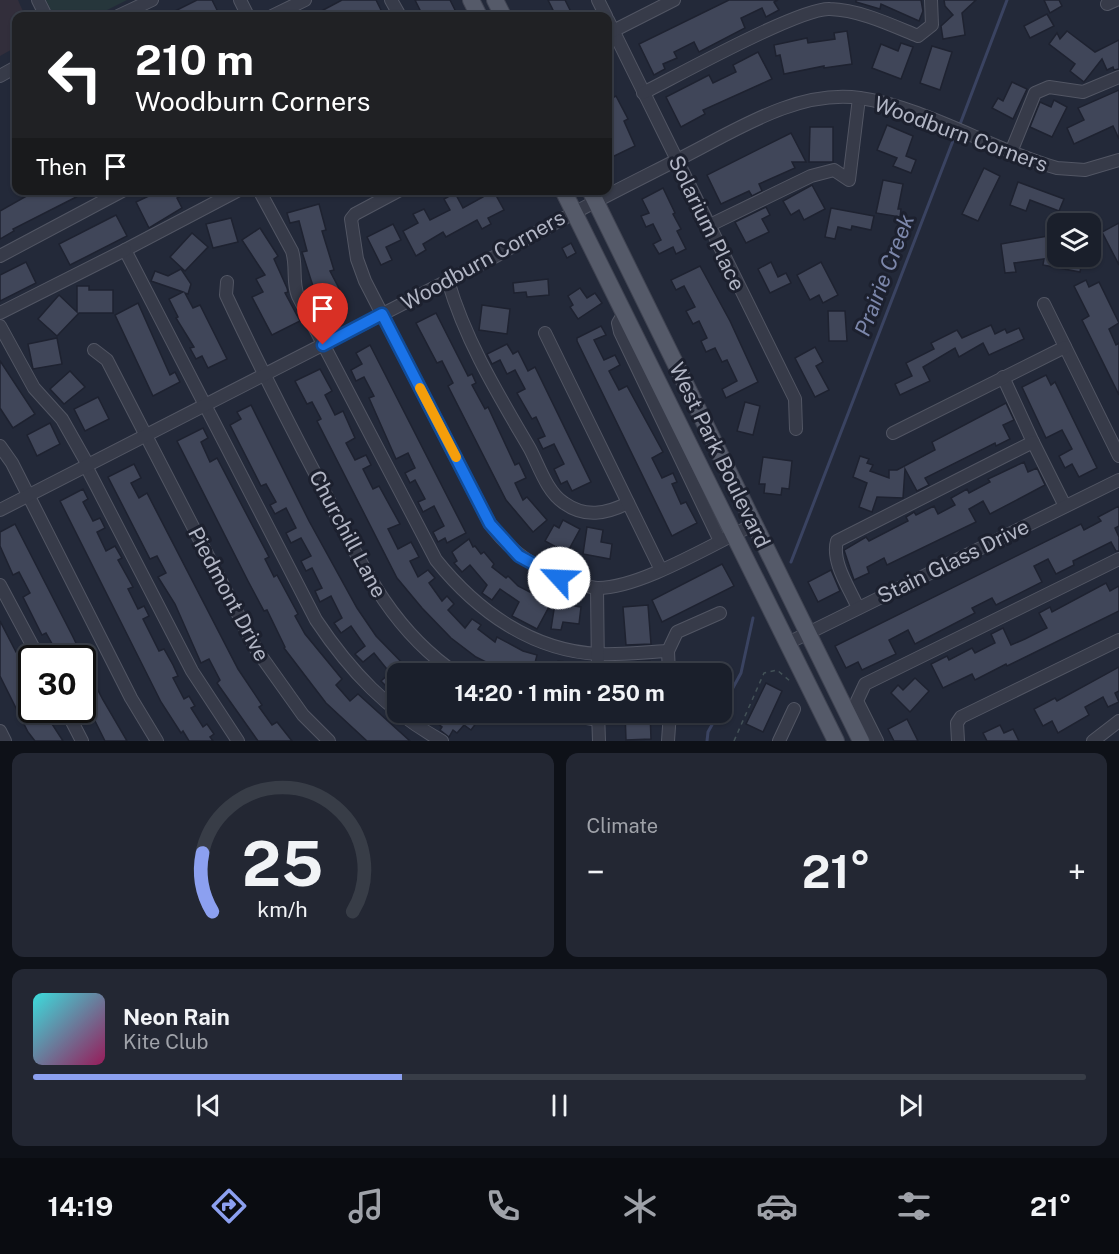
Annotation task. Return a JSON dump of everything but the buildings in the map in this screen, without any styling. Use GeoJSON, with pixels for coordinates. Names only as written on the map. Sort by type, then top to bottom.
{"type":"FeatureCollection","features":[{"type":"Feature","properties":{"kind":"main road","name":"West Park Boulevard"},"geometry":{"type":"LineString","coordinates":[[565,195],[624,313],[727,537],[788,643],[831,739]]}},
{"type":"Feature","properties":{"kind":"main road","name":"West Park Boulevard"},"geometry":{"type":"LineString","coordinates":[[592,196],[861,741]]}},
{"type":"Feature","properties":{"kind":"street"},"geometry":{"type":"LineString","coordinates":[[126,12],[152,0]]}},
{"type":"Feature","properties":{"kind":"street"},"geometry":{"type":"LineString","coordinates":[[280,12],[305,0]]}},
{"type":"Feature","properties":{"kind":"street"},"geometry":{"type":"LineString","coordinates":[[612,21],[674,0]]}},
{"type":"Feature","properties":{"kind":"street"},"geometry":{"type":"LineString","coordinates":[[643,93],[786,23],[829,9],[854,13],[918,36],[932,25],[931,0]]}},
{"type":"Feature","properties":{"kind":"street","name":"Solarium Place"},"geometry":{"type":"LineString","coordinates":[[612,28],[795,399],[796,429]]}},
{"type":"Feature","properties":{"kind":"street"},"geometry":{"type":"LineString","coordinates":[[1011,152],[1035,93],[1049,87],[1083,92],[1119,77]]}},
{"type":"Feature","properties":{"kind":"street","name":"Woodburn Corners"},"geometry":{"type":"LineString","coordinates":[[612,188],[676,161],[783,109],[823,98],[860,98],[901,108],[1042,164],[1072,170],[1098,168],[1119,160]]}},
{"type":"Feature","properties":{"kind":"street"},"geometry":{"type":"LineString","coordinates":[[708,226],[818,173],[834,170],[849,180],[860,98]]}},
{"type":"Feature","properties":{"kind":"street"},"geometry":{"type":"LineString","coordinates":[[0,313],[230,195]]}},
{"type":"Feature","properties":{"kind":"street"},"geometry":{"type":"LineString","coordinates":[[262,195],[292,251],[295,261],[295,287],[323,345],[388,472],[436,560],[447,574],[473,601],[496,620],[538,640],[598,654],[668,651]]}},
{"type":"Feature","properties":{"kind":"street"},"geometry":{"type":"LineString","coordinates":[[391,195],[355,214],[351,219],[357,259],[382,314],[496,533],[519,556],[543,571],[597,588],[644,578],[755,524]]}},
{"type":"Feature","properties":{"kind":"street"},"geometry":{"type":"LineString","coordinates":[[0,256],[100,196]]}},
{"type":"Feature","properties":{"kind":"street","name":"Woodburn Corners"},"geometry":{"type":"LineString","coordinates":[[0,510],[448,281],[573,211],[592,196]]}},
{"type":"Feature","properties":{"kind":"street"},"geometry":{"type":"LineString","coordinates":[[125,250],[316,621],[330,642],[374,694],[414,725],[442,741]]}},
{"type":"Feature","properties":{"kind":"street"},"geometry":{"type":"LineString","coordinates":[[448,281],[459,318],[474,352],[543,477],[563,502],[589,514],[610,512],[628,503]]}},
{"type":"Feature","properties":{"kind":"street","name":"Churchill Lane"},"geometry":{"type":"LineString","coordinates":[[227,282],[226,295],[264,375],[381,599],[415,640],[443,663]]}},
{"type":"Feature","properties":{"kind":"street"},"geometry":{"type":"LineString","coordinates":[[1044,304],[1119,456]]}},
{"type":"Feature","properties":{"kind":"street"},"geometry":{"type":"LineString","coordinates":[[0,326],[33,388],[62,419],[192,671],[238,741]]}},
{"type":"Feature","properties":{"kind":"street"},"geometry":{"type":"LineString","coordinates":[[545,333],[661,570]]}},
{"type":"Feature","properties":{"kind":"street"},"geometry":{"type":"LineString","coordinates":[[893,433],[1065,346]]}},
{"type":"Feature","properties":{"kind":"street","name":"Piedmont Drive"},"geometry":{"type":"LineString","coordinates":[[94,350],[107,360],[256,649],[303,716],[329,741]]}},
{"type":"Feature","properties":{"kind":"street"},"geometry":{"type":"LineString","coordinates":[[1004,378],[1065,506]]}},
{"type":"Feature","properties":{"kind":"street"},"geometry":{"type":"LineString","coordinates":[[858,608],[837,559],[834,549],[837,541],[1033,442]]}},
{"type":"Feature","properties":{"kind":"street"},"geometry":{"type":"LineString","coordinates":[[0,446],[131,698],[157,741]]}},
{"type":"Feature","properties":{"kind":"street","name":"Stain Glass Drive"},"geometry":{"type":"LineString","coordinates":[[788,643],[1119,480]]}},
{"type":"Feature","properties":{"kind":"street"},"geometry":{"type":"LineString","coordinates":[[878,741],[857,701],[865,684],[1119,559]]}},
{"type":"Feature","properties":{"kind":"street"},"geometry":{"type":"LineString","coordinates":[[0,585],[32,645]]}},
{"type":"Feature","properties":{"kind":"street"},"geometry":{"type":"LineString","coordinates":[[597,588],[598,663]]}},
{"type":"Feature","properties":{"kind":"street"},"geometry":{"type":"LineString","coordinates":[[669,663],[668,651],[677,632],[720,614]]}},
{"type":"Feature","properties":{"kind":"street"},"geometry":{"type":"LineString","coordinates":[[958,741],[957,723],[961,717],[1119,640]]}},
{"type":"Feature","properties":{"kind":"street"},"geometry":{"type":"LineString","coordinates":[[780,741],[794,709]]}},
{"type":"Feature","properties":{"kind":"street"},"geometry":{"type":"LineString","coordinates":[[1093,741],[1119,721]]}},
{"type":"Feature","properties":{"kind":"street"},"geometry":{"type":"LineString","coordinates":[[73,723],[82,741]]}},
{"type":"Feature","properties":{"kind":"street"},"geometry":{"type":"LineString","coordinates":[[598,723],[599,741]]}},
{"type":"Feature","properties":{"kind":"street"},"geometry":{"type":"LineString","coordinates":[[668,741],[669,723]]}},
{"type":"Feature","properties":{"kind":"street"},"geometry":{"type":"LineString","coordinates":[[0,731],[5,741]]}},
{"type":"Feature","properties":{"kind":"path"},"geometry":{"type":"LineString","coordinates":[[734,741],[764,673],[777,670],[788,680],[793,680]]}},
{"type":"Feature","properties":{"kind":"shaded area"},"geometry":{"type":"Polygon","coordinates":[[[0,0],[18,0],[23,12],[12,12],[12,49],[0,56],[0,0]]]}},
{"type":"Feature","properties":{"kind":"shaded area"},"geometry":{"type":"Polygon","coordinates":[[[46,0],[127,0],[103,12],[52,12],[46,0]]]}},
{"type":"Feature","properties":{"kind":"waterway","name":"Prairie Creek"},"geometry":{"type":"LineString","coordinates":[[959,127],[1007,0]]}},
{"type":"Feature","properties":{"kind":"waterway","name":"Prairie Creek"},"geometry":{"type":"LineString","coordinates":[[791,562],[956,133]]}},
{"type":"Feature","properties":{"kind":"waterway","name":"Prairie Creek"},"geometry":{"type":"LineString","coordinates":[[732,690],[741,673],[753,618]]}},
{"type":"Feature","properties":{"kind":"waterway","name":"Prairie Creek"},"geometry":{"type":"LineString","coordinates":[[707,741],[708,732],[713,723]]}},
{"type":"Feature","properties":{"kind":"slow traffic"},"geometry":{"type":"LineString","coordinates":[[420,388],[456,457]]}},
{"type":"Feature","properties":{"kind":"route"},"geometry":{"type":"LineString","coordinates":[[323,345],[382,314],[496,533],[519,556],[533,566],[559,578]]}}]}
